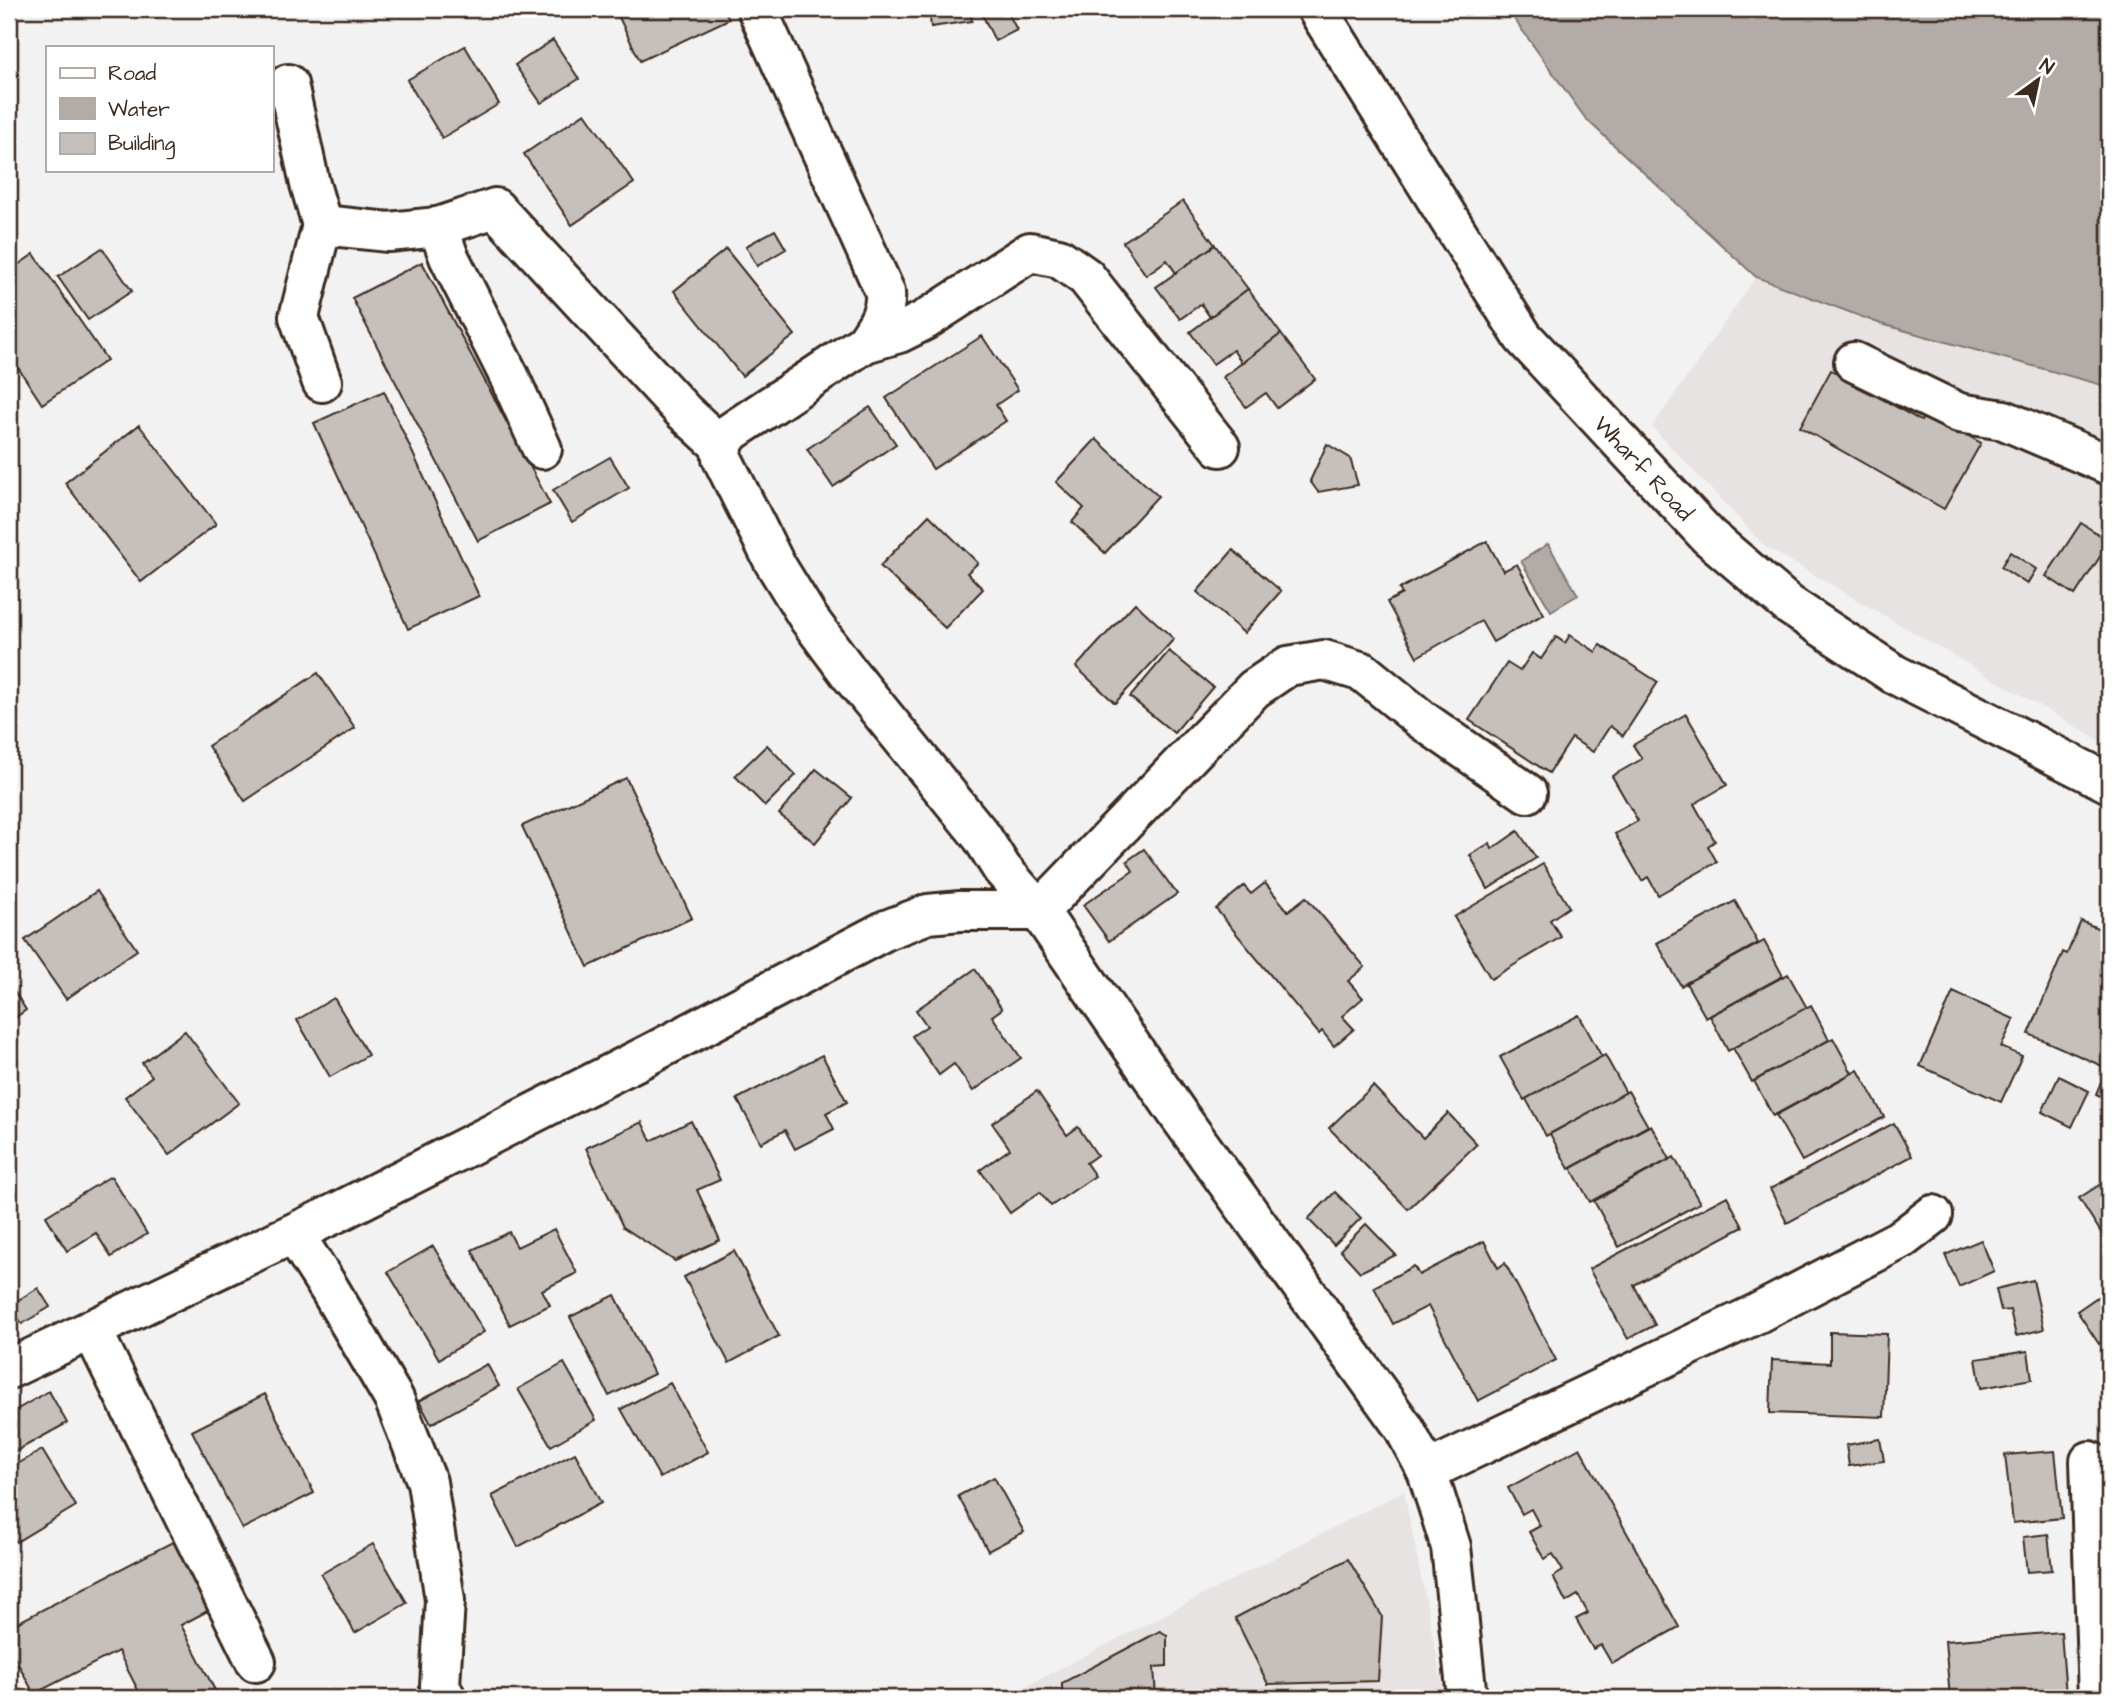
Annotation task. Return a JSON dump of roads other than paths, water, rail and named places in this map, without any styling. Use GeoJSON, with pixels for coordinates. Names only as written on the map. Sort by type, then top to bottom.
{"type":"FeatureCollection","features":[{"type":"Feature","properties":{"kind":"street"},"geometry":{"type":"LineString","coordinates":[[757,9],[885,292],[882,316],[865,343]]}},
{"type":"Feature","properties":{"kind":"street","name":"Wharf Road"},"geometry":{"type":"LineString","coordinates":[[1317,9],[1523,337],[1707,537],[1789,605],[1894,674],[2109,783]]}},
{"type":"Feature","properties":{"kind":"street"},"geometry":{"type":"LineString","coordinates":[[288,84],[322,225],[299,317],[321,383]]}},
{"type":"Feature","properties":{"kind":"street"},"geometry":{"type":"LineString","coordinates":[[322,225],[389,232],[438,227],[495,208],[684,412],[721,446]]}},
{"type":"Feature","properties":{"kind":"street"},"geometry":{"type":"LineString","coordinates":[[438,227],[449,257],[509,376],[542,449]]}},
{"type":"Feature","properties":{"kind":"street"},"geometry":{"type":"LineString","coordinates":[[1220,447],[1086,277],[1059,258],[1030,251],[925,320],[899,333],[865,343],[731,432],[721,446],[722,458],[728,472],[774,562],[809,619],[849,673],[982,837],[1002,869],[1039,911],[1180,1117],[1404,1428],[1427,1471],[1451,1547],[1467,1698]]}},
{"type":"Feature","properties":{"kind":"street"},"geometry":{"type":"LineString","coordinates":[[1854,362],[1959,413],[2004,420],[2109,465]]}},
{"type":"Feature","properties":{"kind":"street"},"geometry":{"type":"LineString","coordinates":[[9,1369],[294,1234],[650,1054],[886,930],[928,914],[960,911],[1039,911],[1254,689],[1288,666],[1324,660],[1363,673],[1422,720],[1527,793]]}},
{"type":"Feature","properties":{"kind":"street"},"geometry":{"type":"LineString","coordinates":[[1427,1471],[1758,1314],[1903,1238],[1933,1215]]}},
{"type":"Feature","properties":{"kind":"street"},"geometry":{"type":"LineString","coordinates":[[294,1234],[394,1399],[427,1482],[444,1600],[439,1686],[446,1698]]}},
{"type":"Feature","properties":{"kind":"street"},"geometry":{"type":"LineString","coordinates":[[92,1329],[256,1662]]}},
{"type":"Feature","properties":{"kind":"street"},"geometry":{"type":"LineString","coordinates":[[2090,1461],[2098,1698]]}},
{"type":"Feature","properties":{"kind":"water"},"geometry":{"type":"Polygon","coordinates":[[[1507,9],[2109,9],[2109,387],[1881,324],[1756,277],[1586,119],[1507,9]]]}},
{"type":"Feature","properties":{"kind":"water"},"geometry":{"type":"Polygon","coordinates":[[[1548,544],[1578,595],[1551,611],[1521,561],[1548,544]]]}}]}
